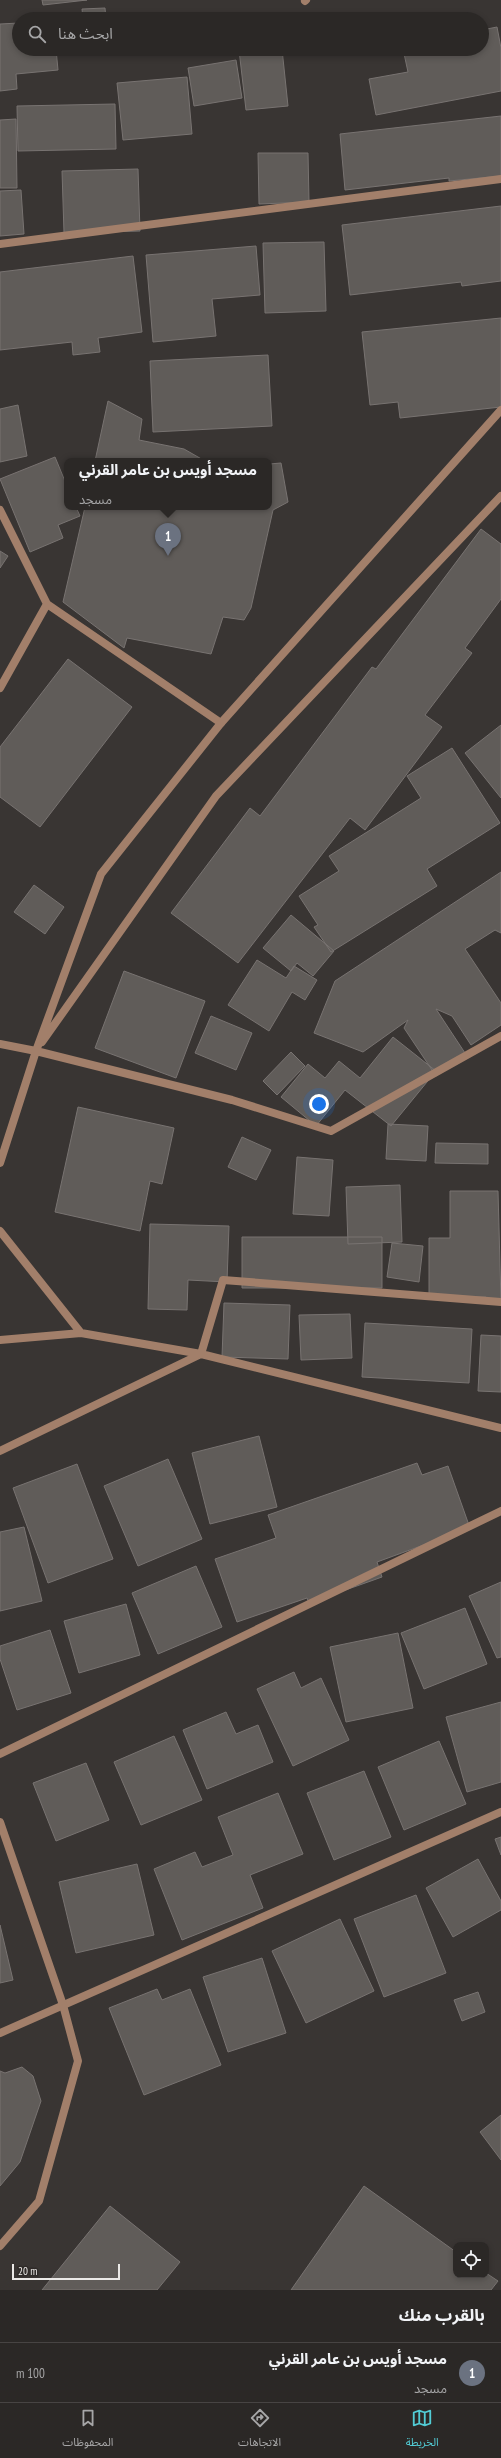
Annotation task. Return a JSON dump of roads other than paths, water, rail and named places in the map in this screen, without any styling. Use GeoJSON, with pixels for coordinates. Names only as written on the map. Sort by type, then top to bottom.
{"type":"FeatureCollection","features":[{"type":"Feature","properties":{"kind":"street"},"geometry":{"type":"LineString","coordinates":[[0,244],[501,179]]}},
{"type":"Feature","properties":{"kind":"street"},"geometry":{"type":"LineString","coordinates":[[0,1162],[36,1051],[101,874],[222,723],[501,410]]}},
{"type":"Feature","properties":{"kind":"street"},"geometry":{"type":"LineString","coordinates":[[36,1051],[216,796],[501,496]]}},
{"type":"Feature","properties":{"kind":"street"},"geometry":{"type":"LineString","coordinates":[[0,510],[47,604],[222,723]]}},
{"type":"Feature","properties":{"kind":"street"},"geometry":{"type":"LineString","coordinates":[[0,688],[47,604]]}},
{"type":"Feature","properties":{"kind":"street"},"geometry":{"type":"LineString","coordinates":[[0,1044],[36,1051],[232,1100],[331,1131],[501,1036]]}},
{"type":"Feature","properties":{"kind":"street"},"geometry":{"type":"LineString","coordinates":[[0,1231],[81,1334]]}},
{"type":"Feature","properties":{"kind":"street"},"geometry":{"type":"LineString","coordinates":[[0,1452],[201,1354],[223,1280],[501,1302]]}},
{"type":"Feature","properties":{"kind":"street"},"geometry":{"type":"LineString","coordinates":[[0,1340],[81,1334],[201,1354],[501,1428]]}},
{"type":"Feature","properties":{"kind":"street"},"geometry":{"type":"LineString","coordinates":[[0,1754],[501,1511]]}},
{"type":"Feature","properties":{"kind":"street"},"geometry":{"type":"LineString","coordinates":[[0,2033],[501,1812]]}},
{"type":"Feature","properties":{"kind":"street"},"geometry":{"type":"LineString","coordinates":[[0,1822],[63,2005],[78,2061],[39,2201],[0,2246]]}},
{"type":"Feature","properties":{"kind":"place","name":"مسجد أويس بن عامر القرني"},"geometry":{"type":"Point","coordinates":[168,556]}}]}
